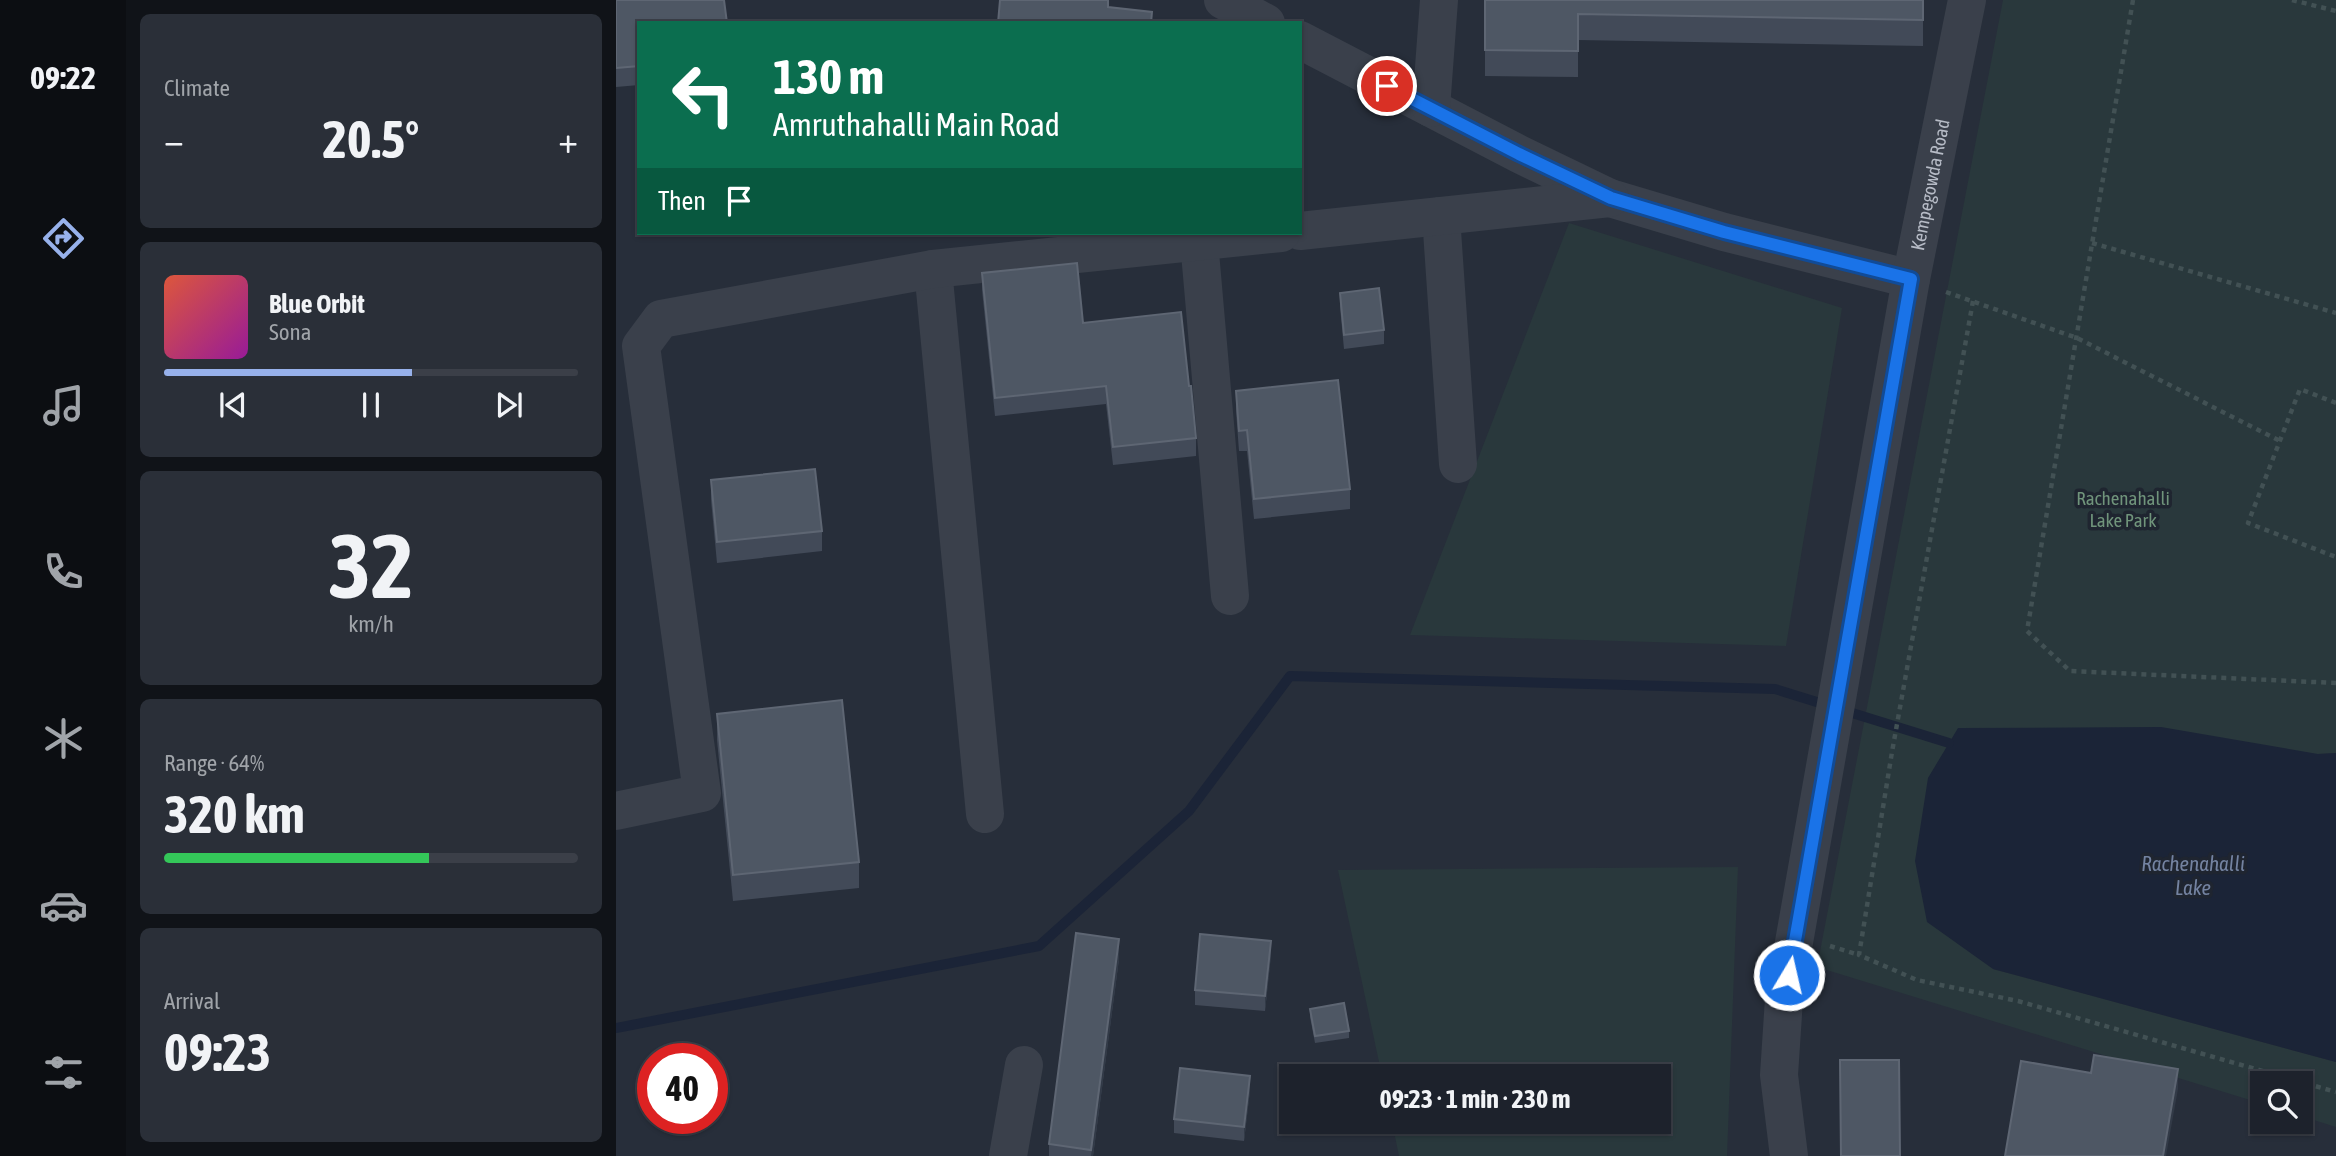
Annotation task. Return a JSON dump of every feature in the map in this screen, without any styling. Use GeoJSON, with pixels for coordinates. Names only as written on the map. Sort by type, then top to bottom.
{"type":"FeatureCollection","features":[{"type":"Feature","properties":{"kind":"street"},"geometry":{"type":"LineString","coordinates":[[1223,0],[1262,21]]}},
{"type":"Feature","properties":{"kind":"street"},"geometry":{"type":"LineString","coordinates":[[1431,108],[1439,0]]}},
{"type":"Feature","properties":{"kind":"street","name":"Kempegowda Road"},"geometry":{"type":"LineString","coordinates":[[1789,1156],[1779,1075],[1784,999],[1911,279],[1967,0]]}},
{"type":"Feature","properties":{"kind":"street"},"geometry":{"type":"LineString","coordinates":[[1302,41],[1519,154],[1611,198],[1724,232],[1911,279]]}},
{"type":"Feature","properties":{"kind":"street"},"geometry":{"type":"LineString","coordinates":[[1302,231],[1611,198]]}},
{"type":"Feature","properties":{"kind":"street"},"geometry":{"type":"LineString","coordinates":[[1441,216],[1458,464]]}},
{"type":"Feature","properties":{"kind":"street"},"geometry":{"type":"LineString","coordinates":[[616,811],[702,793],[641,346],[661,319],[933,270],[1260,235]]}},
{"type":"Feature","properties":{"kind":"street"},"geometry":{"type":"LineString","coordinates":[[1199,241],[1230,596]]}},
{"type":"Feature","properties":{"kind":"street"},"geometry":{"type":"LineString","coordinates":[[933,270],[985,814]]}},
{"type":"Feature","properties":{"kind":"street"},"geometry":{"type":"LineString","coordinates":[[1008,1156],[1024,1065]]}},
{"type":"Feature","properties":{"kind":"path"},"geometry":{"type":"LineString","coordinates":[[2133,0],[2027,631],[2070,671],[2336,683]]}},
{"type":"Feature","properties":{"kind":"path"},"geometry":{"type":"LineString","coordinates":[[2292,0],[2336,11]]}},
{"type":"Feature","properties":{"kind":"path"},"geometry":{"type":"LineString","coordinates":[[2092,243],[2336,313]]}},
{"type":"Feature","properties":{"kind":"path"},"geometry":{"type":"LineString","coordinates":[[1911,279],[2077,338],[2280,441]]}},
{"type":"Feature","properties":{"kind":"path"},"geometry":{"type":"LineString","coordinates":[[1973,301],[1892,752],[1859,955],[1917,980],[2018,1001],[2336,1092]]}},
{"type":"Feature","properties":{"kind":"path"},"geometry":{"type":"LineString","coordinates":[[2336,403],[2300,389],[2248,523],[2336,556]]}},
{"type":"Feature","properties":{"kind":"green space","name":"Rachenahalli Lake Park"},"geometry":{"type":"Polygon","coordinates":[[[2003,0],[2336,0],[2336,753],[2318,754],[1993,969],[2336,1062],[2336,1127],[2313,1120],[2313,1071],[2250,1071],[2250,1100],[1817,967],[2003,0]]]}},
{"type":"Feature","properties":{"kind":"green space"},"geometry":{"type":"Polygon","coordinates":[[[1569,223],[1842,308],[1786,646],[1410,635],[1569,223]]]}},
{"type":"Feature","properties":{"kind":"green space"},"geometry":{"type":"Polygon","coordinates":[[[1738,867],[1727,1156],[1399,1156],[1394,1134],[1671,1134],[1671,1064],[1379,1064],[1338,870],[1738,867]]]}},
{"type":"Feature","properties":{"kind":"water","name":"Rachenahalli Lake"},"geometry":{"type":"Polygon","coordinates":[[[2161,727],[2318,754],[2336,753],[2336,1062],[1993,969],[1927,922],[1915,861],[1928,778],[1958,728],[2161,727]]]}},
{"type":"Feature","properties":{"kind":"building"},"geometry":{"type":"Polygon","coordinates":[[[616,0],[724,0],[727,21],[637,21],[637,66],[616,68],[616,0]]]}},
{"type":"Feature","properties":{"kind":"building"},"geometry":{"type":"Polygon","coordinates":[[[1000,0],[1108,0],[1108,7],[1152,12],[1151,21],[998,21],[1000,0]]]}},
{"type":"Feature","properties":{"kind":"building"},"geometry":{"type":"Polygon","coordinates":[[[1485,0],[1923,0],[1923,20],[1578,14],[1578,51],[1485,50],[1485,0]]]}},
{"type":"Feature","properties":{"kind":"building"},"geometry":{"type":"Polygon","coordinates":[[[1077,263],[1083,323],[1181,312],[1196,438],[1113,447],[1106,386],[995,398],[982,273],[1077,263]]]}},
{"type":"Feature","properties":{"kind":"building"},"geometry":{"type":"Polygon","coordinates":[[[1379,288],[1384,330],[1344,335],[1340,293],[1379,288]]]}},
{"type":"Feature","properties":{"kind":"building"},"geometry":{"type":"Polygon","coordinates":[[[1338,380],[1350,489],[1254,499],[1247,430],[1239,431],[1236,391],[1338,380]]]}},
{"type":"Feature","properties":{"kind":"building"},"geometry":{"type":"Polygon","coordinates":[[[815,469],[822,531],[717,542],[711,480],[815,469]]]}},
{"type":"Feature","properties":{"kind":"building"},"geometry":{"type":"Polygon","coordinates":[[[842,700],[859,862],[733,875],[717,714],[842,700]]]}},
{"type":"Feature","properties":{"kind":"building"},"geometry":{"type":"Polygon","coordinates":[[[1076,933],[1119,939],[1091,1150],[1049,1144],[1076,933]]]}},
{"type":"Feature","properties":{"kind":"building"},"geometry":{"type":"Polygon","coordinates":[[[1200,934],[1271,941],[1265,996],[1195,990],[1200,934]]]}},
{"type":"Feature","properties":{"kind":"building"},"geometry":{"type":"Polygon","coordinates":[[[1344,1003],[1349,1031],[1315,1036],[1310,1009],[1344,1003]]]}},
{"type":"Feature","properties":{"kind":"building"},"geometry":{"type":"Polygon","coordinates":[[[2094,1055],[2178,1069],[2163,1156],[2005,1156],[2021,1061],[2091,1073],[2094,1055]]]}},
{"type":"Feature","properties":{"kind":"building"},"geometry":{"type":"Polygon","coordinates":[[[1840,1060],[1899,1060],[1900,1156],[1841,1156],[1840,1060]]]}},
{"type":"Feature","properties":{"kind":"building"},"geometry":{"type":"Polygon","coordinates":[[[1180,1068],[1250,1076],[1244,1127],[1174,1119],[1180,1068]]]}},
{"type":"Feature","properties":{"kind":"waterway"},"geometry":{"type":"LineString","coordinates":[[616,1028],[1039,946],[1189,811],[1290,676],[1775,689],[1949,743]]}},
{"type":"Feature","properties":{"kind":"route"},"geometry":{"type":"LineString","coordinates":[[1387,86],[1611,198],[1724,232],[1911,279],[1789,975]]}}]}
